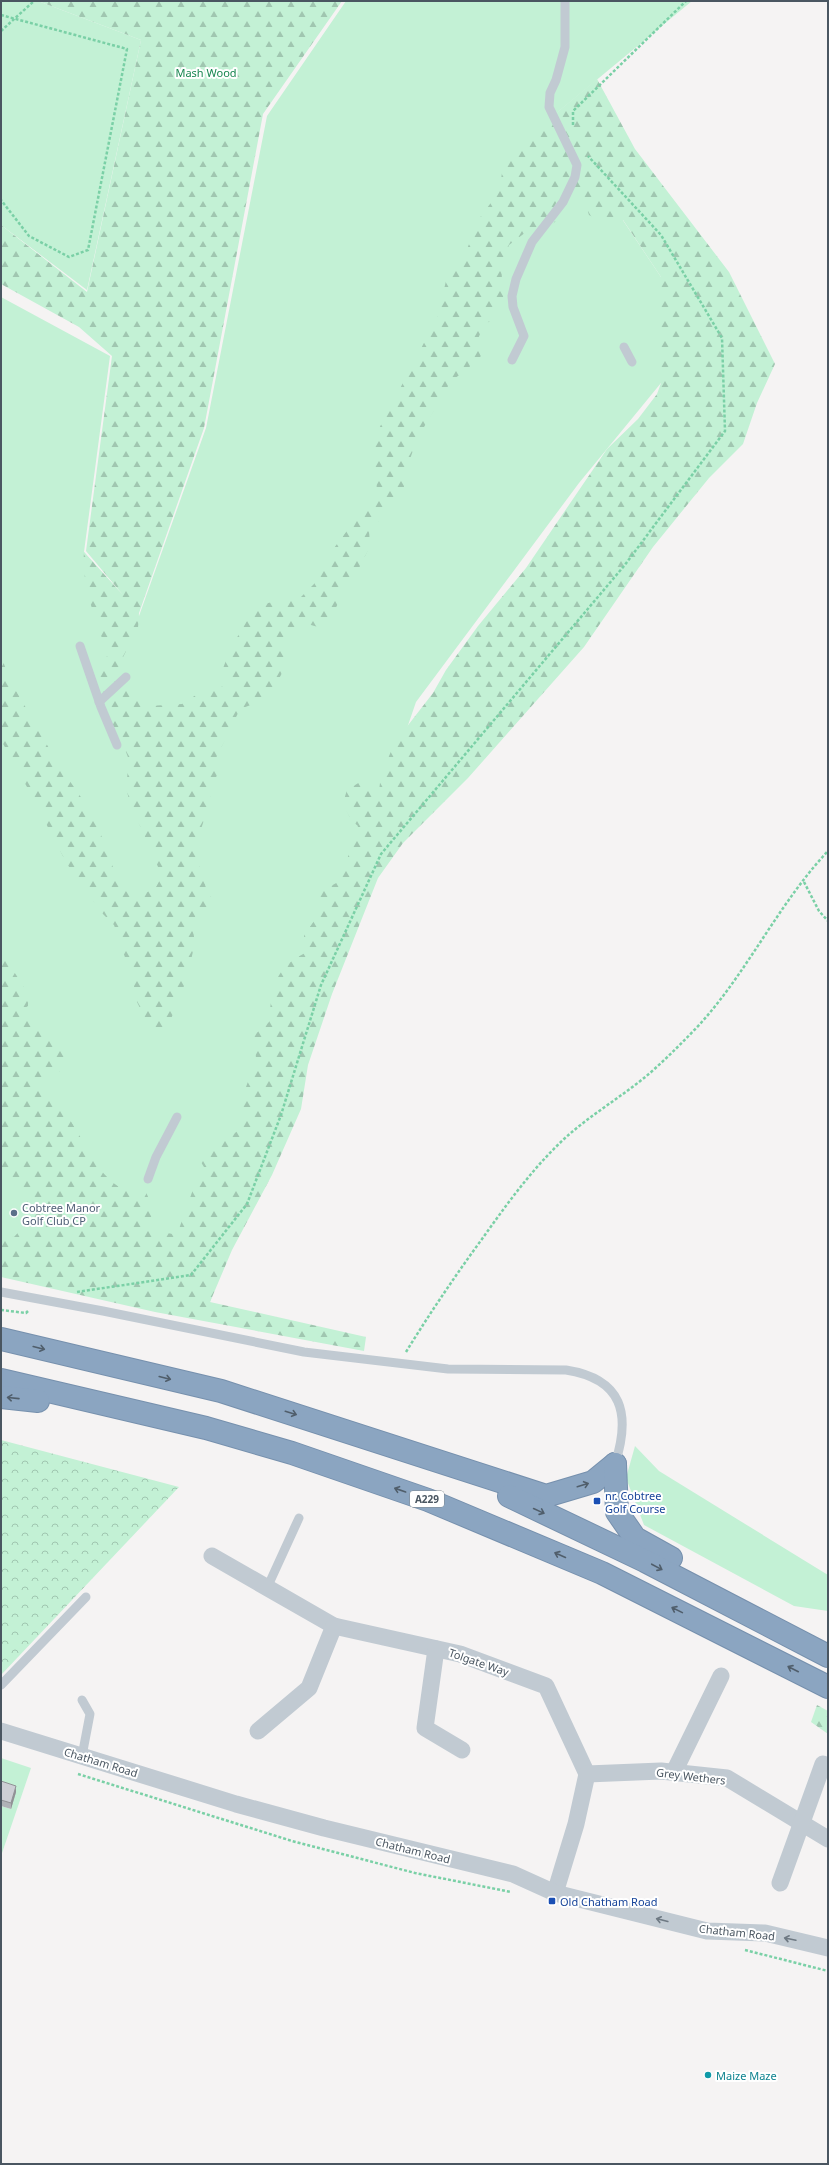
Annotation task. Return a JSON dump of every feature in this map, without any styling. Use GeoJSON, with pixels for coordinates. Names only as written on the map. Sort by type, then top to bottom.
{"type":"FeatureCollection","features":[{"type":"Feature","properties":{"kind":"highway"},"geometry":{"type":"LineString","coordinates":[[1,1339],[221,1391],[546,1496],[593,1482],[615,1464]]}},
{"type":"Feature","properties":{"kind":"highway","name":"A229"},"geometry":{"type":"LineString","coordinates":[[1,1380],[149,1413],[206,1428],[285,1451],[428,1500],[602,1574],[828,1687]]}},
{"type":"Feature","properties":{"kind":"highway"},"geometry":{"type":"LineString","coordinates":[[1,1397],[149,1413]]}},
{"type":"Feature","properties":{"kind":"highway"},"geometry":{"type":"LineString","coordinates":[[401,1450],[472,1479],[645,1561],[828,1656]]}},
{"type":"Feature","properties":{"kind":"highway"},"geometry":{"type":"LineString","coordinates":[[615,1464],[617,1512],[635,1538],[729,1588],[828,1649]]}},
{"type":"Feature","properties":{"kind":"street","name":"Tolgate Way"},"geometry":{"type":"LineString","coordinates":[[212,1556],[334,1626],[460,1654],[546,1686],[587,1774]]}},
{"type":"Feature","properties":{"kind":"street"},"geometry":{"type":"LineString","coordinates":[[258,1731],[309,1688],[334,1626]]}},
{"type":"Feature","properties":{"kind":"street"},"geometry":{"type":"LineString","coordinates":[[436,1649],[425,1728],[462,1750]]}},
{"type":"Feature","properties":{"kind":"street"},"geometry":{"type":"LineString","coordinates":[[674,1772],[721,1676]]}},
{"type":"Feature","properties":{"kind":"street","name":"Chatham Road"},"geometry":{"type":"LineString","coordinates":[[1,1731],[236,1804],[324,1828],[513,1874],[555,1893],[706,1931],[765,1933],[828,1948]]}},
{"type":"Feature","properties":{"kind":"street"},"geometry":{"type":"LineString","coordinates":[[780,1883],[803,1824],[823,1764]]}},
{"type":"Feature","properties":{"kind":"street","name":"Grey Wethers"},"geometry":{"type":"LineString","coordinates":[[587,1774],[661,1771],[727,1778],[828,1839]]}},
{"type":"Feature","properties":{"kind":"street"},"geometry":{"type":"LineString","coordinates":[[555,1893],[576,1824],[587,1774]]}},
{"type":"Feature","properties":{"kind":"lane"},"geometry":{"type":"LineString","coordinates":[[512,360],[524,336],[513,307],[512,296],[520,265],[532,242],[563,202],[575,177],[577,165],[549,106],[550,93],[556,80],[565,47],[565,1]]}},
{"type":"Feature","properties":{"kind":"lane"},"geometry":{"type":"LineString","coordinates":[[624,347],[632,362]]}},
{"type":"Feature","properties":{"kind":"lane"},"geometry":{"type":"LineString","coordinates":[[80,646],[99,702],[117,746]]}},
{"type":"Feature","properties":{"kind":"lane"},"geometry":{"type":"LineString","coordinates":[[99,702],[126,677]]}},
{"type":"Feature","properties":{"kind":"lane"},"geometry":{"type":"LineString","coordinates":[[148,1180],[156,1157],[177,1116]]}},
{"type":"Feature","properties":{"kind":"lane"},"geometry":{"type":"LineString","coordinates":[[1,1292],[103,1310],[304,1352],[448,1370],[566,1370],[584,1373],[596,1378],[608,1388],[622,1410],[624,1426],[621,1446],[615,1464]]}},
{"type":"Feature","properties":{"kind":"lane"},"geometry":{"type":"LineString","coordinates":[[267,1588],[299,1518]]}},
{"type":"Feature","properties":{"kind":"lane"},"geometry":{"type":"LineString","coordinates":[[1,1685],[86,1597]]}},
{"type":"Feature","properties":{"kind":"lane"},"geometry":{"type":"LineString","coordinates":[[82,1700],[90,1714],[82,1756]]}},
{"type":"Feature","properties":{"kind":"path"},"geometry":{"type":"LineString","coordinates":[[1,31],[34,1]]}},
{"type":"Feature","properties":{"kind":"path"},"geometry":{"type":"LineString","coordinates":[[572,132],[573,111],[686,1]]}},
{"type":"Feature","properties":{"kind":"path"},"geometry":{"type":"LineString","coordinates":[[1,15],[127,49],[88,250],[69,257],[29,236],[1,200]]}},
{"type":"Feature","properties":{"kind":"path"},"geometry":{"type":"LineString","coordinates":[[73,1293],[191,1275],[247,1204],[281,1115],[321,984],[381,854],[624,566],[725,431],[722,338],[661,235],[583,151]]}},
{"type":"Feature","properties":{"kind":"path"},"geometry":{"type":"LineString","coordinates":[[399,1363],[436,1304],[504,1208],[535,1169],[564,1139],[649,1073],[676,1049],[729,988],[765,933],[828,851]]}},
{"type":"Feature","properties":{"kind":"path"},"geometry":{"type":"LineString","coordinates":[[804,882],[820,911],[828,921]]}},
{"type":"Feature","properties":{"kind":"path"},"geometry":{"type":"LineString","coordinates":[[756,1952],[828,1971]]}},
{"type":"Feature","properties":{"kind":"green space"},"geometry":{"type":"Polygon","coordinates":[[[1,1],[38,1],[141,40],[87,290],[1,225],[1,1]]]}},
{"type":"Feature","properties":{"kind":"green space","name":"Mash Wood"},"geometry":{"type":"Polygon","coordinates":[[[38,1],[342,1],[263,114],[204,428],[139,613],[138,628],[121,661],[119,678],[133,696],[149,706],[182,704],[216,682],[224,688],[233,688],[222,672],[232,647],[254,611],[268,603],[283,600],[298,600],[314,584],[331,552],[377,491],[373,440],[437,318],[446,281],[464,256],[481,216],[499,192],[504,160],[518,145],[597,79],[635,149],[729,272],[775,364],[757,403],[743,444],[709,478],[653,547],[584,647],[468,778],[403,843],[378,878],[332,994],[308,1065],[301,1109],[272,1175],[232,1250],[210,1302],[366,1337],[364,1351],[155,1312],[1,1277],[1,1235],[14,1237],[27,1223],[28,1203],[15,1185],[1,1174],[1,952],[28,993],[28,1006],[20,1011],[31,1024],[42,1025],[67,1059],[60,1071],[41,1086],[43,1097],[57,1105],[68,1117],[91,1156],[109,1179],[120,1187],[133,1193],[140,1189],[145,1190],[153,1208],[150,1224],[161,1232],[173,1234],[179,1229],[196,1181],[204,1167],[199,1159],[207,1148],[231,1136],[240,1129],[236,1123],[242,1117],[243,1096],[257,1065],[253,1036],[269,1022],[271,1000],[276,981],[286,966],[294,959],[305,953],[304,935],[322,910],[309,895],[314,887],[327,888],[340,881],[358,826],[351,820],[343,803],[347,790],[360,782],[367,786],[378,799],[381,775],[395,742],[433,693],[446,670],[478,626],[526,568],[607,449],[638,419],[657,394],[661,383],[661,277],[623,220],[609,226],[589,215],[583,196],[560,191],[554,209],[559,219],[544,230],[526,232],[509,245],[501,266],[504,304],[491,321],[484,324],[476,344],[481,356],[465,371],[451,381],[417,439],[410,459],[401,500],[369,530],[370,546],[358,570],[344,590],[329,623],[318,627],[304,623],[291,633],[284,645],[288,656],[281,675],[267,699],[240,709],[215,760],[218,773],[212,786],[209,805],[198,838],[198,860],[206,888],[214,902],[191,920],[195,942],[190,965],[181,996],[170,1021],[160,1034],[148,1024],[137,1002],[133,981],[114,925],[102,913],[67,864],[1,740],[1,656],[10,680],[58,764],[94,816],[114,870],[127,892],[142,895],[156,887],[162,876],[130,803],[126,788],[129,760],[120,736],[107,717],[94,673],[108,655],[87,591],[85,578],[84,552],[123,595],[86,551],[112,356],[79,327],[1,284],[1,225],[87,292],[141,40],[38,1]]]}},
{"type":"Feature","properties":{"kind":"green space"},"geometry":{"type":"Polygon","coordinates":[[[346,1],[692,1],[553,116],[661,277],[661,383],[579,483],[416,702],[210,1302],[1,1271],[1,297],[110,356],[84,552],[139,616],[206,428],[267,116],[346,1]]]}},
{"type":"Feature","properties":{"kind":"green space"},"geometry":{"type":"Polygon","coordinates":[[[1,1440],[179,1487],[1,1675],[1,1440]]]}},
{"type":"Feature","properties":{"kind":"green space"},"geometry":{"type":"Polygon","coordinates":[[[635,1446],[659,1471],[828,1575],[828,1611],[794,1606],[644,1525],[626,1478],[635,1446]]]}},
{"type":"Feature","properties":{"kind":"green space"},"geometry":{"type":"Polygon","coordinates":[[[817,1705],[828,1711],[828,1734],[811,1722],[817,1705]]]}},
{"type":"Feature","properties":{"kind":"green space"},"geometry":{"type":"Polygon","coordinates":[[[1,1758],[31,1768],[1,1856],[1,1806],[11,1809],[1,1787],[1,1758]]]}},
{"type":"Feature","properties":{"kind":"building"},"geometry":{"type":"Polygon","coordinates":[[[1,1781],[16,1786],[11,1803],[1,1800],[1,1781]]]}},
{"type":"Feature","properties":{"kind":"place","name":"Cobtree Manor Golf Club CP"},"geometry":{"type":"Point","coordinates":[14,1213]}},
{"type":"Feature","properties":{"kind":"place","name":"nr. Cobtree Golf Course"},"geometry":{"type":"Point","coordinates":[597,1501]}},
{"type":"Feature","properties":{"kind":"place","name":"Old Chatham Road"},"geometry":{"type":"Point","coordinates":[552,1901]}},
{"type":"Feature","properties":{"kind":"place","name":"Maize Maze"},"geometry":{"type":"Point","coordinates":[708,2075]}}]}
